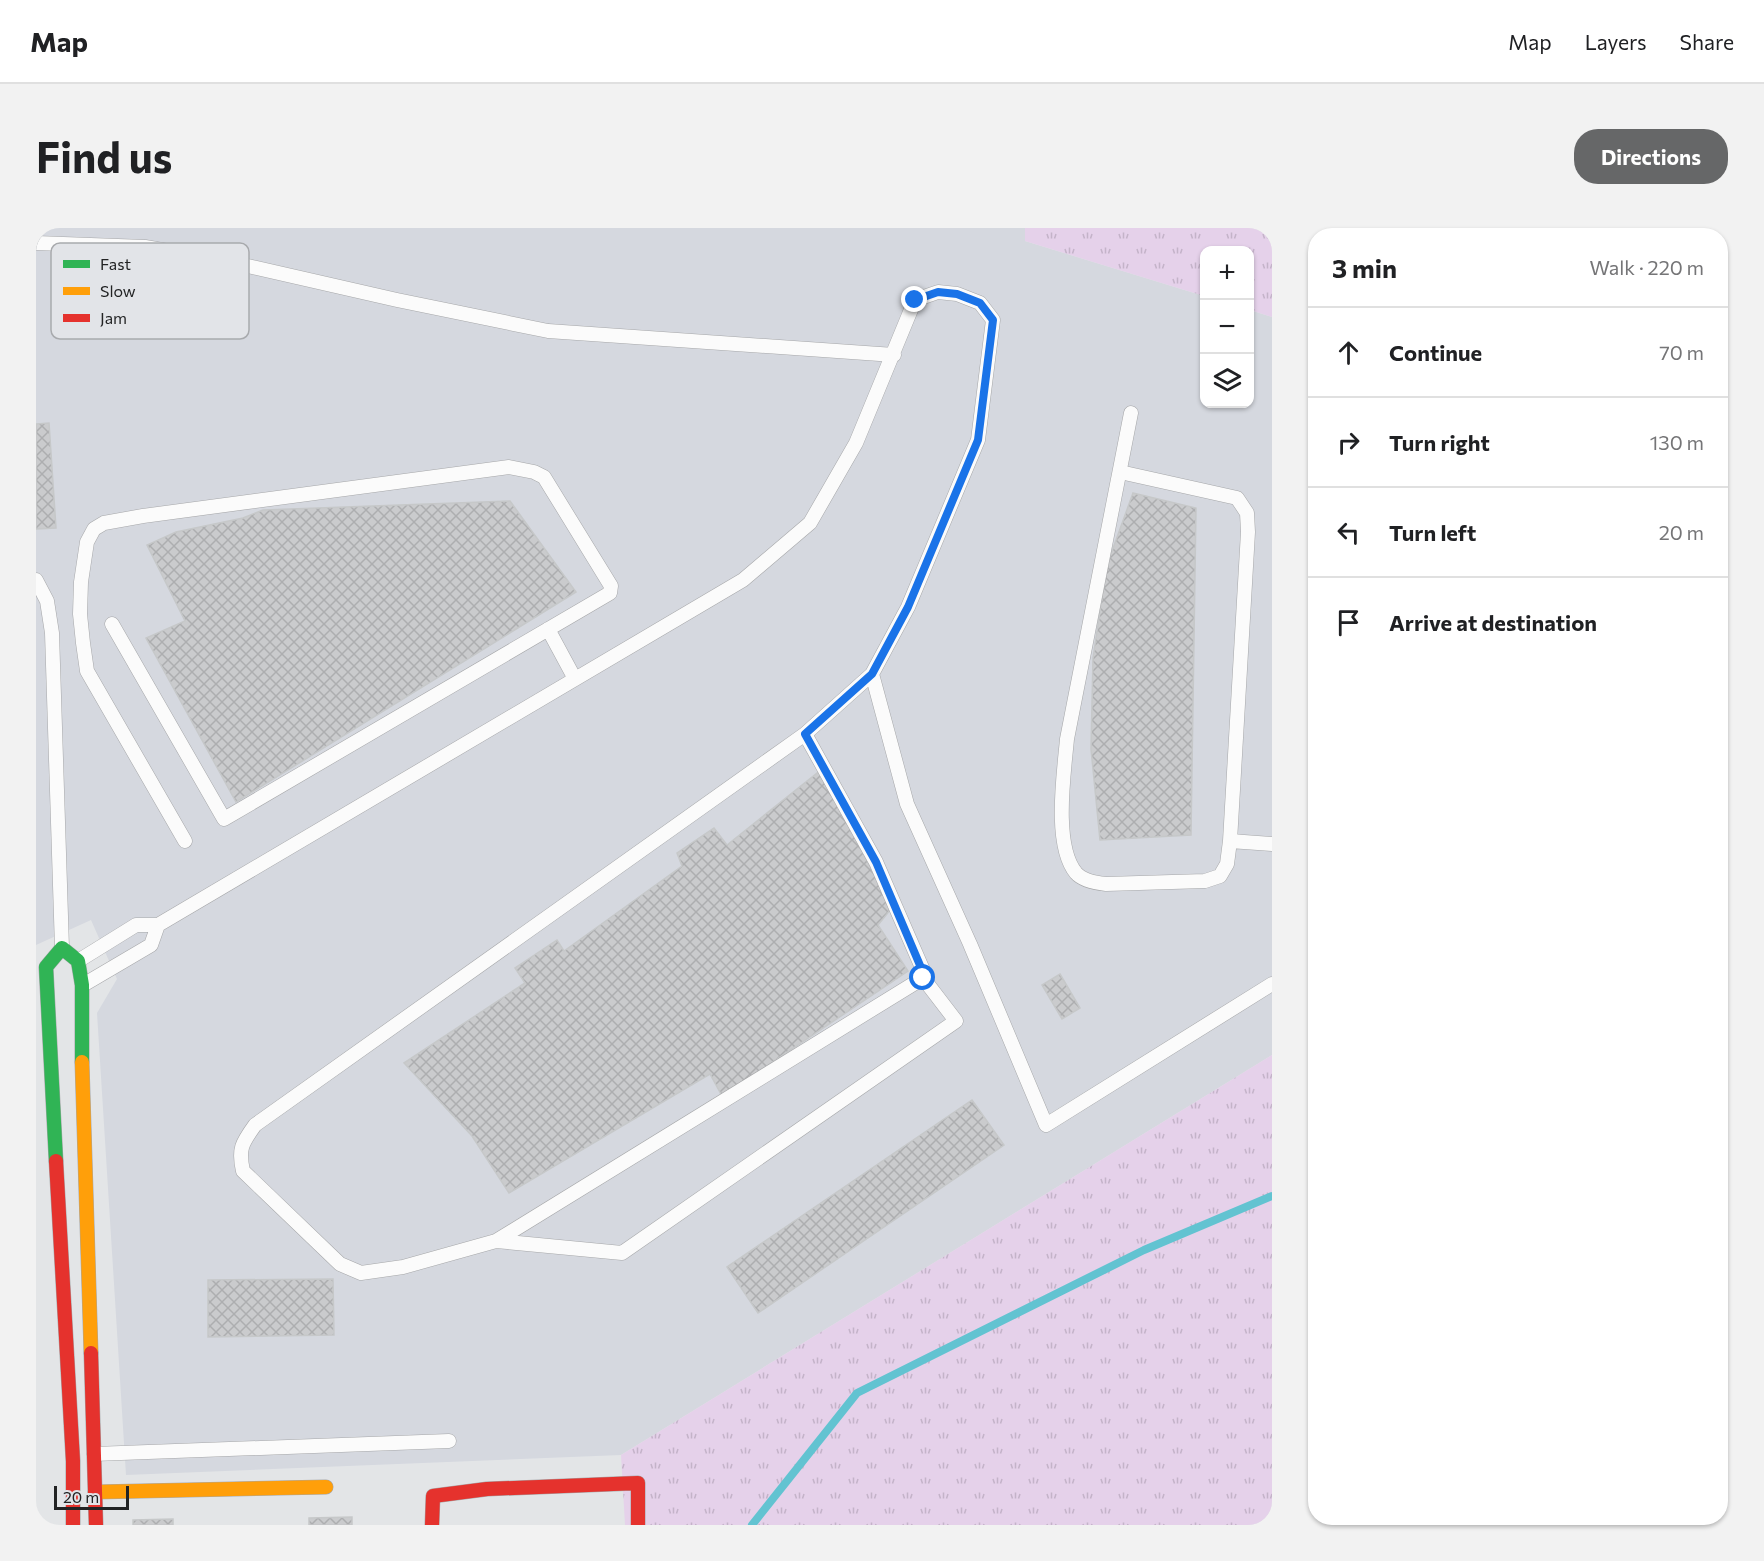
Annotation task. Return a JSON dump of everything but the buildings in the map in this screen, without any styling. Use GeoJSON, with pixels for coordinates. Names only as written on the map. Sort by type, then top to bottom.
{"type":"FeatureCollection","features":[{"type":"Feature","properties":{"kind":"main road"},"geometry":{"type":"LineString","coordinates":[[73,1525],[73,1461],[51,1062],[41,992],[41,967],[62,948],[78,961],[82,985],[81,1026],[96,1525]]}},
{"type":"Feature","properties":{"kind":"main road"},"geometry":{"type":"LineString","coordinates":[[41,967],[78,961]]}},
{"type":"Feature","properties":{"kind":"main road"},"geometry":{"type":"LineString","coordinates":[[41,992],[82,985]]}},
{"type":"Feature","properties":{"kind":"main road"},"geometry":{"type":"LineString","coordinates":[[432,1525],[433,1496],[487,1489],[638,1483],[638,1525]]}},
{"type":"Feature","properties":{"kind":"main road"},"geometry":{"type":"LineString","coordinates":[[95,1492],[326,1487]]}},
{"type":"Feature","properties":{"kind":"lane"},"geometry":{"type":"LineString","coordinates":[[36,243],[51,244]]}},
{"type":"Feature","properties":{"kind":"lane"},"geometry":{"type":"LineString","coordinates":[[249,266],[548,331],[894,355]]}},
{"type":"Feature","properties":{"kind":"lane"},"geometry":{"type":"LineString","coordinates":[[78,961],[135,925],[158,925],[743,580],[810,523],[856,443],[915,300],[938,292],[957,294],[980,303],[993,320],[978,440],[908,607],[872,674],[805,734],[255,1125],[244,1140],[239,1155],[243,1171],[340,1264],[361,1273],[403,1267],[496,1241],[923,978]]}},
{"type":"Feature","properties":{"kind":"lane"},"geometry":{"type":"LineString","coordinates":[[1120,471],[1237,498],[1247,513],[1248,532],[1230,841],[1227,864],[1220,876],[1205,882],[1106,884],[1091,882],[1077,874],[1069,858],[1063,835],[1063,783],[1067,739],[1131,413]]}},
{"type":"Feature","properties":{"kind":"lane"},"geometry":{"type":"LineString","coordinates":[[112,624],[224,819],[610,593],[612,588],[544,477],[522,468],[509,466],[155,514],[104,523],[94,530],[87,542],[81,582],[80,614],[87,671],[185,841]]}},
{"type":"Feature","properties":{"kind":"lane"},"geometry":{"type":"LineString","coordinates":[[36,580],[47,601],[52,633],[62,948]]}},
{"type":"Feature","properties":{"kind":"lane"},"geometry":{"type":"LineString","coordinates":[[548,629],[575,679]]}},
{"type":"Feature","properties":{"kind":"lane"},"geometry":{"type":"LineString","coordinates":[[872,674],[907,804],[970,944],[1046,1125],[1272,984]]}},
{"type":"Feature","properties":{"kind":"lane"},"geometry":{"type":"LineString","coordinates":[[496,1241],[622,1253],[956,1021],[923,978],[922,970],[876,862],[805,734]]}},
{"type":"Feature","properties":{"kind":"lane"},"geometry":{"type":"LineString","coordinates":[[1230,841],[1272,844]]}},
{"type":"Feature","properties":{"kind":"lane"},"geometry":{"type":"LineString","coordinates":[[82,985],[151,945],[158,925]]}},
{"type":"Feature","properties":{"kind":"lane"},"geometry":{"type":"LineString","coordinates":[[94,1454],[449,1441]]}},
{"type":"Feature","properties":{"kind":"shaded area"},"geometry":{"type":"Polygon","coordinates":[[[36,228],[1025,228],[1025,241],[1200,295],[1200,408],[1254,408],[1254,311],[1272,317],[1272,1055],[621,1455],[126,1475],[97,1013],[117,979],[91,920],[36,945],[36,228]]]}},
{"type":"Feature","properties":{"kind":"green space"},"geometry":{"type":"Polygon","coordinates":[[[1025,228],[1272,228],[1272,317],[1254,311],[1254,246],[1200,246],[1200,295],[1025,241],[1025,228]]]}},
{"type":"Feature","properties":{"kind":"green space"},"geometry":{"type":"Polygon","coordinates":[[[1272,1055],[1272,1525],[625,1525],[621,1455],[1272,1055]]]}},
{"type":"Feature","properties":{"kind":"waterway"},"geometry":{"type":"LineString","coordinates":[[752,1525],[857,1393],[1144,1250],[1272,1196]]}},
{"type":"Feature","properties":{"kind":"traffic: fast"},"geometry":{"type":"LineString","coordinates":[[56,1161],[46,967],[62,948],[78,961],[82,985],[82,1062]]}},
{"type":"Feature","properties":{"kind":"traffic: slow"},"geometry":{"type":"LineString","coordinates":[[82,1062],[91,1353]]}},
{"type":"Feature","properties":{"kind":"traffic: slow"},"geometry":{"type":"LineString","coordinates":[[95,1492],[326,1487]]}},
{"type":"Feature","properties":{"kind":"traffic: jam"},"geometry":{"type":"LineString","coordinates":[[56,1161],[73,1461],[73,1525]]}},
{"type":"Feature","properties":{"kind":"traffic: jam"},"geometry":{"type":"LineString","coordinates":[[91,1353],[96,1525]]}},
{"type":"Feature","properties":{"kind":"traffic: jam"},"geometry":{"type":"LineString","coordinates":[[432,1525],[433,1496],[487,1489],[638,1483],[638,1525]]}},
{"type":"Feature","properties":{"kind":"route"},"geometry":{"type":"LineString","coordinates":[[915,300],[938,292],[957,294],[980,303],[993,320],[978,440],[908,607],[872,674],[805,734],[876,862],[922,970],[923,978]]}}]}
